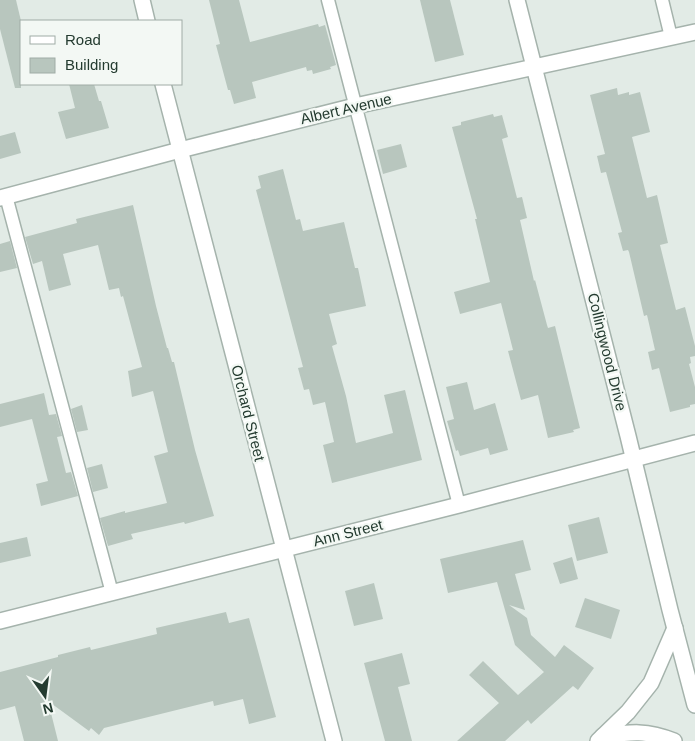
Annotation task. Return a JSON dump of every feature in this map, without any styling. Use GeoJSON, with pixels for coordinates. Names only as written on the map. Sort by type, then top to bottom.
{"type":"FeatureCollection","features":[{"type":"Feature","properties":{"kind":"street"},"geometry":{"type":"LineString","coordinates":[[142,0],[147,20]]}},
{"type":"Feature","properties":{"kind":"street","name":"Collingwood Drive"},"geometry":{"type":"LineString","coordinates":[[517,0],[634,458],[674,628],[695,705]]}},
{"type":"Feature","properties":{"kind":"street","name":"Albert Avenue"},"geometry":{"type":"LineString","coordinates":[[3,197],[355,106],[695,32]]}},
{"type":"Feature","properties":{"kind":"street","name":"Orchard Street"},"geometry":{"type":"LineString","coordinates":[[163,85],[334,741]]}},
{"type":"Feature","properties":{"kind":"street","name":"Ann Street"},"geometry":{"type":"LineString","coordinates":[[0,621],[460,505],[695,443]]}},
{"type":"Feature","properties":{"kind":"street"},"geometry":{"type":"LineString","coordinates":[[600,739],[628,712],[651,683],[674,628]]}},
{"type":"Feature","properties":{"kind":"street"},"geometry":{"type":"LineString","coordinates":[[600,739],[630,732],[656,734],[674,741]]}},
{"type":"Feature","properties":{"kind":"lane"},"geometry":{"type":"LineString","coordinates":[[328,0],[460,505]]}},
{"type":"Feature","properties":{"kind":"lane"},"geometry":{"type":"LineString","coordinates":[[662,0],[671,37]]}},
{"type":"Feature","properties":{"kind":"lane"},"geometry":{"type":"LineString","coordinates":[[3,197],[112,593]]}},
{"type":"Feature","properties":{"kind":"building"},"geometry":{"type":"Polygon","coordinates":[[[0,0],[16,0],[21,20],[21,88],[15,88],[0,29],[0,0]]]}},
{"type":"Feature","properties":{"kind":"building"},"geometry":{"type":"Polygon","coordinates":[[[209,0],[239,0],[250,42],[318,24],[319,27],[325,25],[336,65],[330,67],[331,69],[313,74],[312,70],[307,71],[306,67],[252,82],[256,98],[234,104],[230,90],[228,90],[216,45],[220,44],[209,0]]]}},
{"type":"Feature","properties":{"kind":"building"},"geometry":{"type":"Polygon","coordinates":[[[420,0],[450,0],[464,55],[435,62],[420,0]]]}},
{"type":"Feature","properties":{"kind":"building"},"geometry":{"type":"Polygon","coordinates":[[[69,85],[94,85],[109,128],[66,139],[58,112],[75,108],[69,85]]]}},
{"type":"Feature","properties":{"kind":"building"},"geometry":{"type":"Polygon","coordinates":[[[617,88],[618,95],[640,92],[650,132],[632,137],[647,198],[657,195],[668,243],[660,245],[676,310],[685,307],[695,346],[695,356],[690,357],[691,363],[689,364],[695,387],[695,404],[670,412],[659,368],[652,370],[648,352],[655,350],[647,315],[644,316],[629,252],[628,250],[623,251],[618,233],[622,232],[606,172],[601,173],[597,156],[605,154],[590,95],[617,88]]]}},
{"type":"Feature","properties":{"kind":"building"},"geometry":{"type":"Polygon","coordinates":[[[493,114],[494,117],[502,115],[508,137],[502,139],[517,198],[522,197],[527,218],[520,220],[534,281],[548,328],[555,326],[580,428],[573,430],[574,432],[548,438],[538,395],[521,400],[508,351],[513,350],[501,303],[460,314],[454,292],[490,282],[475,219],[477,219],[452,127],[461,125],[461,122],[493,114]]]}},
{"type":"Feature","properties":{"kind":"building"},"geometry":{"type":"Polygon","coordinates":[[[15,132],[21,153],[0,159],[0,136],[15,132]]]}},
{"type":"Feature","properties":{"kind":"building"},"geometry":{"type":"Polygon","coordinates":[[[401,144],[407,167],[383,174],[377,150],[401,144]]]}},
{"type":"Feature","properties":{"kind":"building"},"geometry":{"type":"Polygon","coordinates":[[[283,169],[296,220],[300,219],[303,231],[344,222],[355,268],[358,268],[366,306],[329,314],[337,344],[332,346],[346,396],[356,443],[393,433],[384,395],[405,390],[422,460],[332,483],[323,445],[334,442],[325,402],[313,405],[309,389],[304,390],[298,368],[303,367],[256,190],[261,188],[258,176],[283,169]]]}},
{"type":"Feature","properties":{"kind":"building"},"geometry":{"type":"Polygon","coordinates":[[[133,205],[156,306],[167,348],[172,362],[174,362],[195,450],[214,516],[185,524],[184,522],[131,534],[133,539],[108,546],[100,518],[167,503],[154,456],[168,452],[153,391],[132,397],[128,371],[142,367],[123,296],[121,297],[119,288],[109,290],[98,245],[63,254],[71,285],[49,291],[42,261],[33,264],[25,237],[77,223],[76,219],[133,205]]]}},
{"type":"Feature","properties":{"kind":"building"},"geometry":{"type":"Polygon","coordinates":[[[10,241],[17,268],[0,272],[0,244],[10,241]]]}},
{"type":"Feature","properties":{"kind":"building"},"geometry":{"type":"Polygon","coordinates":[[[467,382],[474,410],[495,403],[508,450],[490,455],[488,448],[460,456],[458,450],[456,451],[447,421],[454,419],[446,387],[467,382]]]}},
{"type":"Feature","properties":{"kind":"building"},"geometry":{"type":"Polygon","coordinates":[[[44,393],[49,415],[56,414],[62,436],[57,437],[66,473],[71,472],[78,496],[41,506],[36,484],[48,481],[32,419],[0,427],[0,404],[44,393]]]}},
{"type":"Feature","properties":{"kind":"building"},"geometry":{"type":"Polygon","coordinates":[[[82,405],[88,430],[77,432],[71,409],[82,405]]]}},
{"type":"Feature","properties":{"kind":"building"},"geometry":{"type":"Polygon","coordinates":[[[102,464],[108,488],[93,492],[87,468],[102,464]]]}},
{"type":"Feature","properties":{"kind":"building"},"geometry":{"type":"Polygon","coordinates":[[[599,517],[608,553],[577,561],[568,525],[599,517]]]}},
{"type":"Feature","properties":{"kind":"building"},"geometry":{"type":"Polygon","coordinates":[[[27,537],[31,556],[0,563],[0,543],[27,537]]]}},
{"type":"Feature","properties":{"kind":"building"},"geometry":{"type":"Polygon","coordinates":[[[523,540],[531,570],[515,574],[525,610],[509,605],[527,618],[531,635],[555,657],[564,645],[594,668],[578,690],[573,686],[531,724],[528,720],[505,741],[457,741],[499,703],[469,675],[483,661],[518,695],[544,672],[515,645],[497,582],[448,593],[440,559],[523,540]]]}},
{"type":"Feature","properties":{"kind":"building"},"geometry":{"type":"Polygon","coordinates":[[[572,557],[578,579],[560,584],[553,563],[572,557]]]}},
{"type":"Feature","properties":{"kind":"building"},"geometry":{"type":"Polygon","coordinates":[[[374,583],[383,619],[354,626],[345,591],[374,583]]]}},
{"type":"Feature","properties":{"kind":"building"},"geometry":{"type":"Polygon","coordinates":[[[585,598],[620,610],[611,639],[575,627],[585,598]]]}},
{"type":"Feature","properties":{"kind":"building"},"geometry":{"type":"Polygon","coordinates":[[[226,612],[229,623],[249,618],[276,717],[249,724],[243,699],[214,706],[213,701],[104,728],[99,735],[91,728],[89,731],[48,701],[58,741],[24,741],[15,706],[0,710],[0,672],[90,647],[91,650],[157,634],[156,628],[226,612]]]}},
{"type":"Feature","properties":{"kind":"building"},"geometry":{"type":"Polygon","coordinates":[[[402,653],[410,684],[398,687],[412,741],[385,741],[364,663],[402,653]]]}}]}
